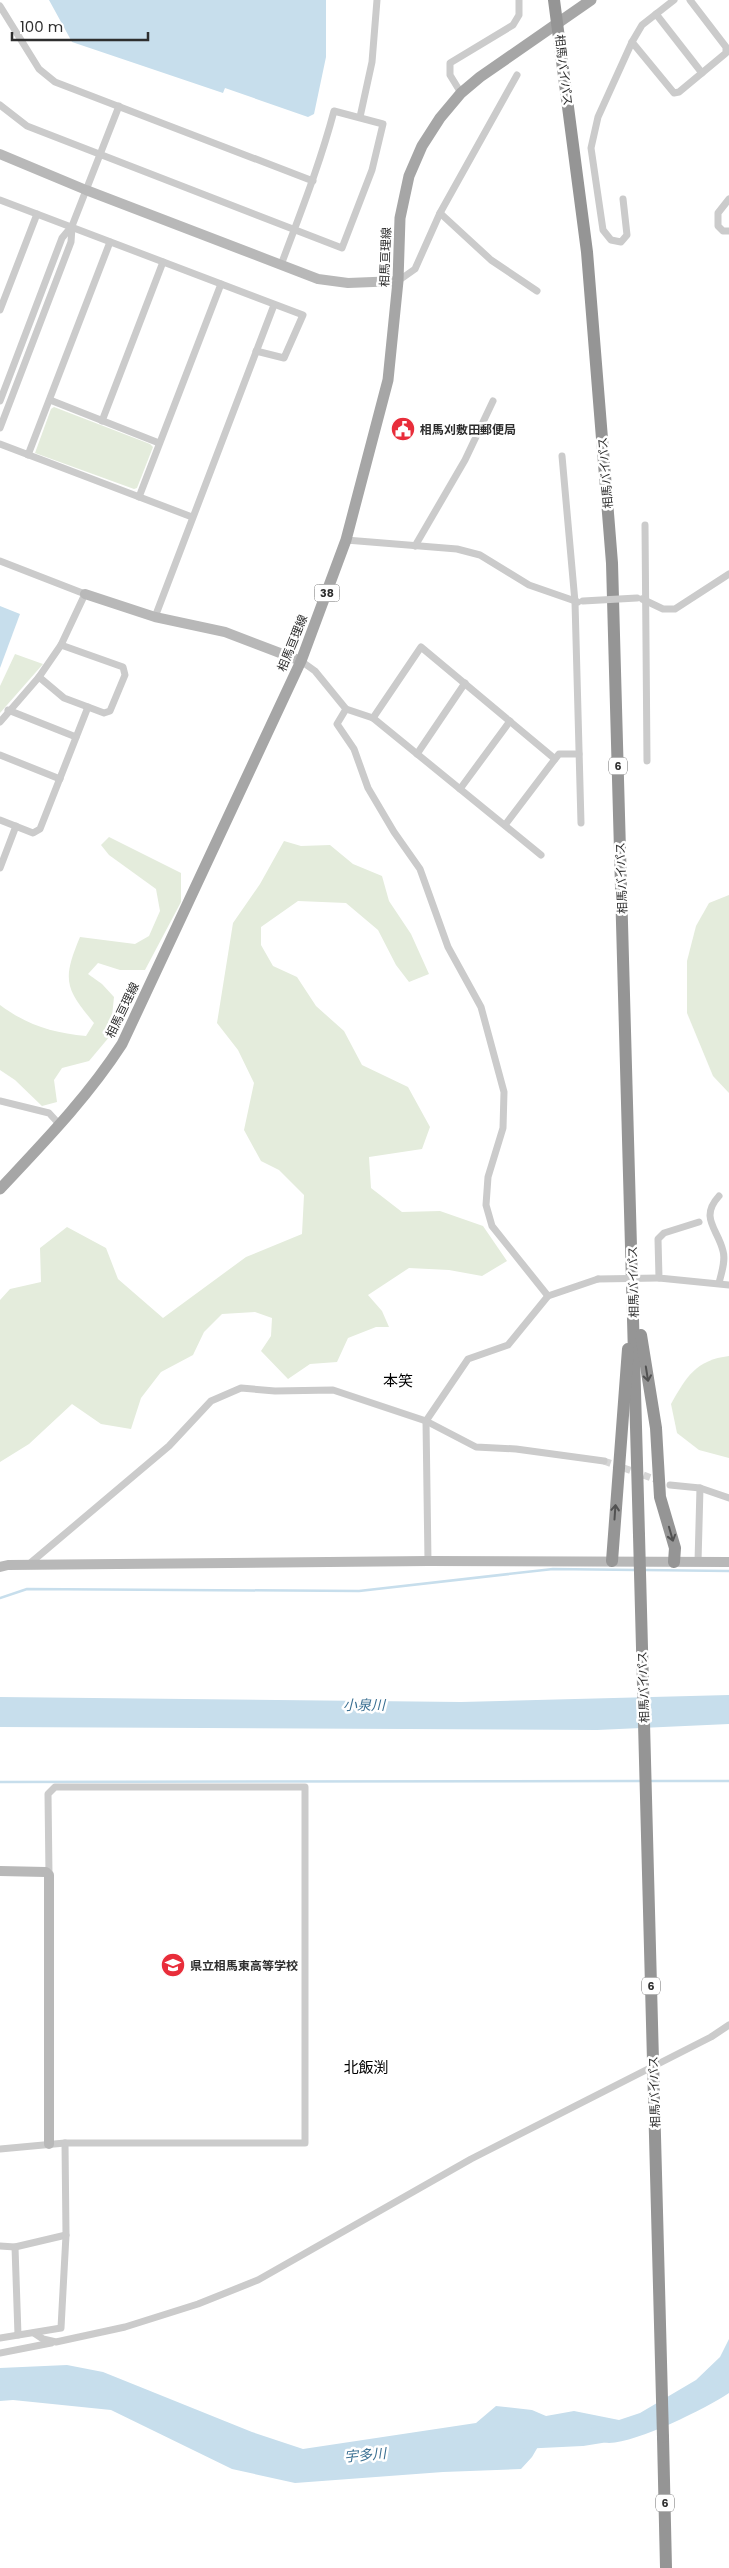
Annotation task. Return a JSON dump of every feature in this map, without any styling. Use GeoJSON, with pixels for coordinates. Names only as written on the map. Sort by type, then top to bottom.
{"type":"FeatureCollection","features":[{"type":"Feature","properties":{"kind":"highway","name":"相馬バイパス"},"geometry":{"type":"LineString","coordinates":[[554,0],[587,252],[612,563],[634,1291],[666,2568]]}},
{"type":"Feature","properties":{"kind":"highway"},"geometry":{"type":"LineString","coordinates":[[612,1561],[622,1408],[634,1291]]}},
{"type":"Feature","properties":{"kind":"highway"},"geometry":{"type":"LineString","coordinates":[[634,1291],[656,1428],[660,1497],[675,1548],[674,1562]]}},
{"type":"Feature","properties":{"kind":"main road","name":"相馬亘理線"},"geometry":{"type":"LineString","coordinates":[[0,1189],[60,1125],[100,1078],[122,1044],[301,661],[346,540],[388,380],[398,281],[400,218],[409,176],[422,146],[440,118],[461,93],[480,77],[591,0]]}},
{"type":"Feature","properties":{"kind":"street"},"geometry":{"type":"LineString","coordinates":[[360,117],[372,62],[377,0]]}},
{"type":"Feature","properties":{"kind":"street"},"geometry":{"type":"LineString","coordinates":[[461,93],[450,75],[450,63],[513,25],[519,15],[519,0]]}},
{"type":"Feature","properties":{"kind":"street"},"geometry":{"type":"LineString","coordinates":[[623,199],[627,235],[621,242],[611,240],[603,230],[591,148],[598,118],[632,42],[642,25],[674,0]]}},
{"type":"Feature","properties":{"kind":"street"},"geometry":{"type":"LineString","coordinates":[[632,42],[674,93],[679,92],[726,53],[726,47],[690,0]]}},
{"type":"Feature","properties":{"kind":"street"},"geometry":{"type":"LineString","coordinates":[[0,6],[38,69],[55,82],[313,181]]}},
{"type":"Feature","properties":{"kind":"street"},"geometry":{"type":"LineString","coordinates":[[656,14],[702,73]]}},
{"type":"Feature","properties":{"kind":"street"},"geometry":{"type":"LineString","coordinates":[[0,154],[86,190],[282,265],[332,281],[398,281],[415,269],[440,213],[517,75]]}},
{"type":"Feature","properties":{"kind":"street"},"geometry":{"type":"LineString","coordinates":[[0,104],[27,126],[295,229],[342,248],[372,170],[383,124],[334,111],[323,154],[295,229],[282,265]]}},
{"type":"Feature","properties":{"kind":"street"},"geometry":{"type":"LineString","coordinates":[[0,401],[62,238],[72,226],[119,106]]}},
{"type":"Feature","properties":{"kind":"street"},"geometry":{"type":"LineString","coordinates":[[729,199],[718,213],[718,226],[723,231],[729,231]]}},
{"type":"Feature","properties":{"kind":"street"},"geometry":{"type":"LineString","coordinates":[[0,200],[304,315],[284,358],[256,350]]}},
{"type":"Feature","properties":{"kind":"street"},"geometry":{"type":"LineString","coordinates":[[440,213],[490,260],[537,291]]}},
{"type":"Feature","properties":{"kind":"street"},"geometry":{"type":"LineString","coordinates":[[0,310],[37,214]]}},
{"type":"Feature","properties":{"kind":"street"},"geometry":{"type":"LineString","coordinates":[[0,428],[72,242],[72,226]]}},
{"type":"Feature","properties":{"kind":"street"},"geometry":{"type":"LineString","coordinates":[[28,455],[110,242]]}},
{"type":"Feature","properties":{"kind":"street"},"geometry":{"type":"LineString","coordinates":[[102,421],[163,262]]}},
{"type":"Feature","properties":{"kind":"street"},"geometry":{"type":"LineString","coordinates":[[139,497],[221,284]]}},
{"type":"Feature","properties":{"kind":"street"},"geometry":{"type":"LineString","coordinates":[[155,617],[274,304]]}},
{"type":"Feature","properties":{"kind":"street"},"geometry":{"type":"LineString","coordinates":[[50,400],[159,443]]}},
{"type":"Feature","properties":{"kind":"street"},"geometry":{"type":"LineString","coordinates":[[415,546],[465,460],[493,401]]}},
{"type":"Feature","properties":{"kind":"street"},"geometry":{"type":"LineString","coordinates":[[0,444],[192,517]]}},
{"type":"Feature","properties":{"kind":"street"},"geometry":{"type":"LineString","coordinates":[[562,456],[575,602],[581,823]]}},
{"type":"Feature","properties":{"kind":"street"},"geometry":{"type":"LineString","coordinates":[[645,525],[647,761]]}},
{"type":"Feature","properties":{"kind":"street"},"geometry":{"type":"LineString","coordinates":[[346,540],[457,549],[480,555],[529,584],[575,602],[637,598],[646,599],[663,609],[675,609],[729,574]]}},
{"type":"Feature","properties":{"kind":"street"},"geometry":{"type":"LineString","coordinates":[[0,561],[84,594],[155,617],[225,632],[301,661],[315,671],[346,709],[373,718],[541,855]]}},
{"type":"Feature","properties":{"kind":"street"},"geometry":{"type":"LineString","coordinates":[[0,722],[8,710],[39,677],[62,645],[84,594]]}},
{"type":"Feature","properties":{"kind":"street"},"geometry":{"type":"LineString","coordinates":[[39,677],[64,698],[104,713],[110,711],[125,675],[123,667],[62,645]]}},
{"type":"Feature","properties":{"kind":"street"},"geometry":{"type":"LineString","coordinates":[[373,718],[421,647],[555,759]]}},
{"type":"Feature","properties":{"kind":"street"},"geometry":{"type":"LineString","coordinates":[[417,754],[465,683]]}},
{"type":"Feature","properties":{"kind":"street"},"geometry":{"type":"LineString","coordinates":[[0,820],[32,833],[40,829],[88,707]]}},
{"type":"Feature","properties":{"kind":"street"},"geometry":{"type":"LineString","coordinates":[[346,709],[337,724],[354,749],[368,788],[394,832],[420,869],[448,946],[481,1007],[504,1092],[503,1128],[488,1177],[486,1205],[492,1226],[548,1296]]}},
{"type":"Feature","properties":{"kind":"street"},"geometry":{"type":"LineString","coordinates":[[8,710],[76,737]]}},
{"type":"Feature","properties":{"kind":"street"},"geometry":{"type":"LineString","coordinates":[[460,789],[510,722]]}},
{"type":"Feature","properties":{"kind":"street"},"geometry":{"type":"LineString","coordinates":[[505,826],[559,754],[579,754]]}},
{"type":"Feature","properties":{"kind":"street"},"geometry":{"type":"LineString","coordinates":[[0,755],[60,779]]}},
{"type":"Feature","properties":{"kind":"street"},"geometry":{"type":"LineString","coordinates":[[0,868],[16,826]]}},
{"type":"Feature","properties":{"kind":"street"},"geometry":{"type":"LineString","coordinates":[[0,1101],[49,1113],[60,1125]]}},
{"type":"Feature","properties":{"kind":"street"},"geometry":{"type":"LineString","coordinates":[[719,1196],[711,1205],[710,1216],[724,1252],[719,1283]]}},
{"type":"Feature","properties":{"kind":"street"},"geometry":{"type":"LineString","coordinates":[[659,1278],[658,1239],[664,1233],[699,1222]]}},
{"type":"Feature","properties":{"kind":"street"},"geometry":{"type":"LineString","coordinates":[[428,1561],[426,1422],[468,1359],[508,1345],[548,1296],[598,1279],[659,1278],[729,1285]]}},
{"type":"Feature","properties":{"kind":"street"},"geometry":{"type":"LineString","coordinates":[[28,1565],[169,1446],[211,1401],[241,1388],[275,1391],[333,1390],[426,1422],[476,1447],[604,1461]]}},
{"type":"Feature","properties":{"kind":"street"},"geometry":{"type":"LineString","coordinates":[[670,1485],[700,1488],[729,1498]]}},
{"type":"Feature","properties":{"kind":"street"},"geometry":{"type":"LineString","coordinates":[[698,1562],[700,1488]]}},
{"type":"Feature","properties":{"kind":"street"},"geometry":{"type":"LineString","coordinates":[[0,1567],[28,1565],[428,1561],[729,1562]]}},
{"type":"Feature","properties":{"kind":"street"},"geometry":{"type":"LineString","coordinates":[[0,2149],[65,2143],[305,2143],[305,1786],[55,1787],[48,1794],[49,2144]]}},
{"type":"Feature","properties":{"kind":"street"},"geometry":{"type":"LineString","coordinates":[[0,1871],[46,1872],[49,1875]]}},
{"type":"Feature","properties":{"kind":"street"},"geometry":{"type":"LineString","coordinates":[[0,2353],[126,2327],[198,2304],[258,2280],[471,2159],[711,2037],[729,2025]]}},
{"type":"Feature","properties":{"kind":"street"},"geometry":{"type":"LineString","coordinates":[[0,2338],[61,2328],[66,2235],[65,2143]]}},
{"type":"Feature","properties":{"kind":"street"},"geometry":{"type":"LineString","coordinates":[[0,2246],[15,2247],[66,2235]]}},
{"type":"Feature","properties":{"kind":"street"},"geometry":{"type":"LineString","coordinates":[[15,2247],[18,2336]]}},
{"type":"Feature","properties":{"kind":"street"},"geometry":{"type":"LineString","coordinates":[[34,2333],[42,2339],[56,2342]]}},
{"type":"Feature","properties":{"kind":"green space"},"geometry":{"type":"Polygon","coordinates":[[[54,407],[150,444],[153,447],[137,488],[134,489],[35,453],[51,409],[54,407]]]}},
{"type":"Feature","properties":{"kind":"green space"},"geometry":{"type":"Polygon","coordinates":[[[15,654],[43,664],[0,713],[0,686],[15,654]]]}},
{"type":"Feature","properties":{"kind":"green space"},"geometry":{"type":"Polygon","coordinates":[[[109,837],[181,873],[181,902],[145,970],[120,970],[98,963],[88,974],[102,984],[114,997],[110,1036],[89,1061],[62,1068],[54,1080],[57,1102],[42,1106],[15,1080],[0,1070],[0,1005],[20,1018],[41,1027],[62,1033],[86,1036],[94,1023],[77,1001],[69,983],[71,964],[80,937],[135,944],[149,936],[160,911],[156,889],[109,855],[101,845],[109,837]]]}},
{"type":"Feature","properties":{"kind":"green space"},"geometry":{"type":"Polygon","coordinates":[[[284,841],[301,846],[330,845],[353,864],[382,876],[389,901],[411,934],[429,974],[409,982],[396,965],[378,930],[346,903],[298,901],[261,927],[261,945],[273,966],[297,977],[316,1006],[344,1031],[362,1065],[408,1087],[430,1127],[422,1149],[369,1157],[371,1188],[402,1212],[440,1211],[483,1226],[507,1261],[482,1276],[449,1270],[409,1268],[368,1295],[382,1311],[389,1327],[376,1327],[348,1338],[337,1362],[310,1364],[288,1379],[261,1351],[271,1336],[272,1318],[255,1312],[222,1314],[204,1332],[193,1355],[161,1372],[141,1398],[131,1429],[101,1424],[72,1404],[29,1444],[0,1462],[0,1300],[10,1289],[41,1282],[40,1248],[67,1227],[106,1248],[118,1279],[163,1318],[246,1257],[302,1234],[304,1195],[279,1170],[261,1161],[244,1130],[254,1083],[238,1050],[217,1023],[233,923],[260,884],[284,841]]]}},
{"type":"Feature","properties":{"kind":"green space"},"geometry":{"type":"Polygon","coordinates":[[[729,895],[729,1093],[713,1076],[687,1013],[687,961],[696,926],[709,903],[729,895]]]}},
{"type":"Feature","properties":{"kind":"green space"},"geometry":{"type":"Polygon","coordinates":[[[729,1356],[729,1458],[699,1450],[677,1433],[671,1404],[693,1371],[708,1361],[729,1356]]]}},
{"type":"Feature","properties":{"kind":"water"},"geometry":{"type":"Polygon","coordinates":[[[49,0],[326,0],[326,57],[314,114],[308,117],[225,88],[223,93],[72,42],[49,0]]]}},
{"type":"Feature","properties":{"kind":"water"},"geometry":{"type":"Polygon","coordinates":[[[0,606],[20,614],[0,668],[0,606]]]}},
{"type":"Feature","properties":{"kind":"water","name":"小泉川"},"geometry":{"type":"Polygon","coordinates":[[[729,1695],[729,1724],[597,1730],[0,1727],[0,1697],[461,1702],[729,1695]]]}},
{"type":"Feature","properties":{"kind":"water"},"geometry":{"type":"Polygon","coordinates":[[[729,2339],[729,2393],[671,2424],[621,2441],[605,2443],[573,2431],[546,2433],[532,2457],[521,2469],[443,2472],[295,2483],[232,2469],[111,2410],[13,2400],[0,2401],[0,2368],[67,2365],[103,2372],[252,2432],[303,2449],[476,2423],[496,2406],[532,2410],[546,2416],[574,2411],[619,2420],[640,2413],[696,2380],[720,2357],[729,2339]]]}},
{"type":"Feature","properties":{"kind":"waterway"},"geometry":{"type":"LineString","coordinates":[[0,1598],[27,1589],[359,1591],[553,1569],[636,1570]]}},
{"type":"Feature","properties":{"kind":"waterway"},"geometry":{"type":"LineString","coordinates":[[644,1570],[729,1571]]}},
{"type":"Feature","properties":{"kind":"waterway"},"geometry":{"type":"LineString","coordinates":[[0,1782],[641,1781]]}},
{"type":"Feature","properties":{"kind":"waterway"},"geometry":{"type":"LineString","coordinates":[[649,1781],[729,1781]]}},
{"type":"Feature","properties":{"kind":"waterway","name":"宇多川"},"geometry":{"type":"LineString","coordinates":[[520,2441],[582,2438],[613,2433]]}},
{"type":"Feature","properties":{"kind":"tunnel"},"geometry":{"type":"LineString","coordinates":[[604,1461],[660,1481]]}},
{"type":"Feature","properties":{"kind":"place","name":"相馬刈敷田郵便局"},"geometry":{"type":"Point","coordinates":[403,429]}},
{"type":"Feature","properties":{"kind":"place","name":"県立相馬東高等学校"},"geometry":{"type":"Point","coordinates":[173,1965]}},
{"type":"Feature","properties":{"kind":"district","name":"本笑"},"geometry":{"type":"Point","coordinates":[398,1380]}},
{"type":"Feature","properties":{"kind":"district","name":"北飯渕"},"geometry":{"type":"Point","coordinates":[366,2067]}}]}
